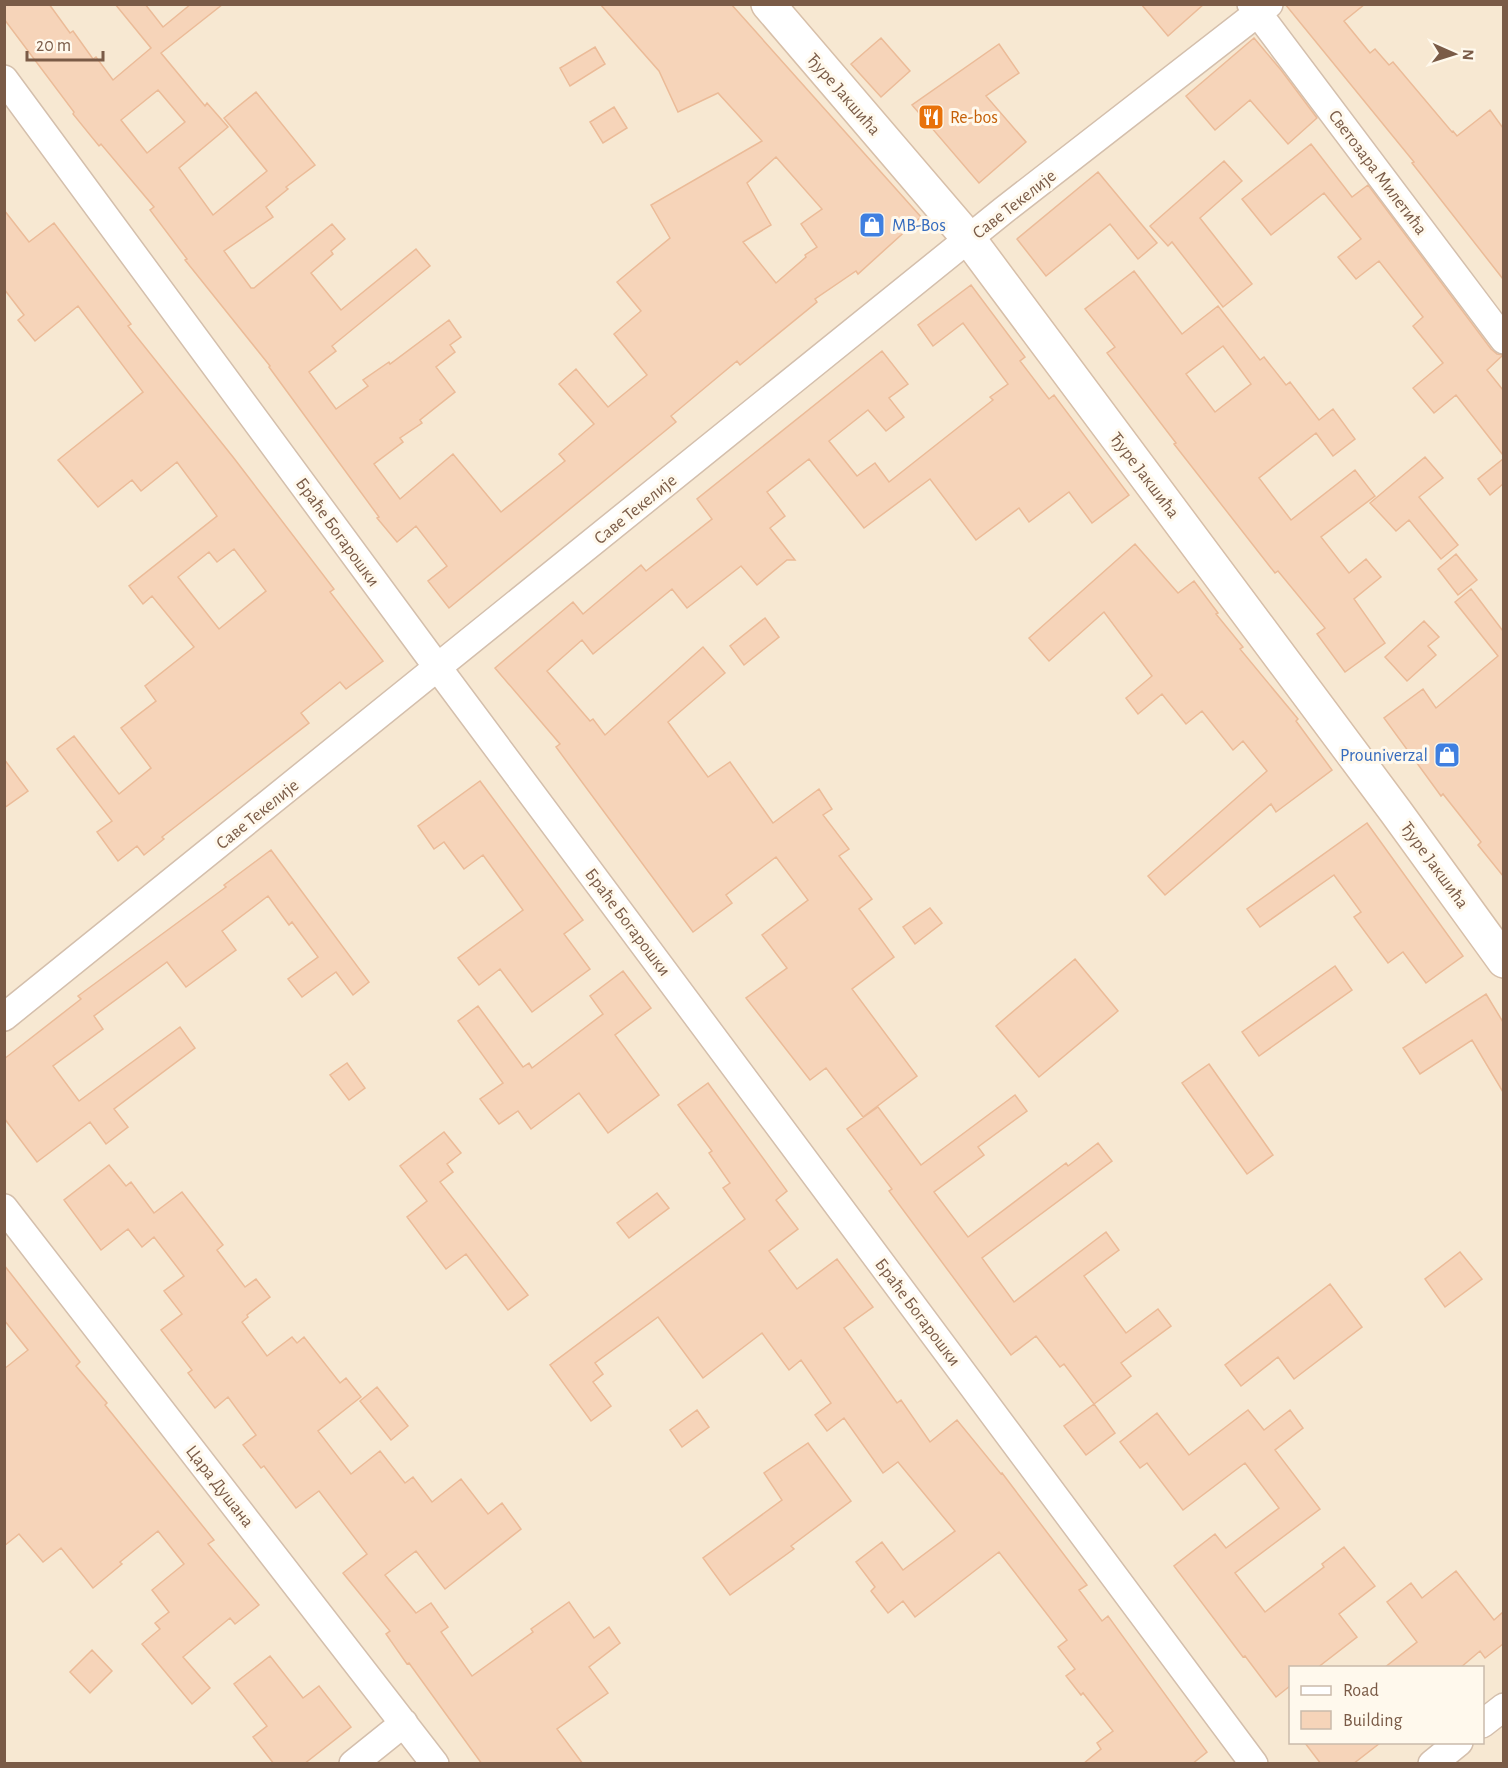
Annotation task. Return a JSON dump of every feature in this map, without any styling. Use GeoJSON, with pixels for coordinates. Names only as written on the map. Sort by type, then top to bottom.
{"type":"FeatureCollection","features":[{"type":"Feature","properties":{"kind":"main road","name":"Ђуре Јакшића"},"geometry":{"type":"LineString","coordinates":[[768,4],[969,239],[1390,803],[1503,961]]}},
{"type":"Feature","properties":{"kind":"street","name":"Саве Текелије"},"geometry":{"type":"LineString","coordinates":[[4,1017],[1260,7]]}},
{"type":"Feature","properties":{"kind":"street","name":"Светозара Милетића"},"geometry":{"type":"LineString","coordinates":[[1260,7],[1503,340]]}},
{"type":"Feature","properties":{"kind":"street","name":"Браће Богарошки"},"geometry":{"type":"LineString","coordinates":[[4,79],[438,668],[1254,1764]]}},
{"type":"Feature","properties":{"kind":"street","name":"Цара Душана"},"geometry":{"type":"LineString","coordinates":[[4,1208],[435,1764]]}},
{"type":"Feature","properties":{"kind":"street"},"geometry":{"type":"LineString","coordinates":[[1484,1722],[1503,1707]]}},
{"type":"Feature","properties":{"kind":"street"},"geometry":{"type":"LineString","coordinates":[[353,1764],[404,1723]]}},
{"type":"Feature","properties":{"kind":"street"},"geometry":{"type":"LineString","coordinates":[[1432,1764],[1458,1744]]}},
{"type":"Feature","properties":{"kind":"shaded area"},"geometry":{"type":"Polygon","coordinates":[[[5,5],[1503,5],[1503,1763],[5,1764],[5,5]]]}},
{"type":"Feature","properties":{"kind":"building"},"geometry":{"type":"Polygon","coordinates":[[[4,4],[49,4],[70,33],[73,31],[93,59],[96,57],[113,80],[151,48],[115,4],[145,4],[163,27],[191,4],[223,4],[161,53],[205,106],[207,103],[228,127],[179,168],[213,215],[267,171],[224,118],[256,92],[315,165],[286,187],[288,189],[266,207],[273,217],[224,251],[251,288],[254,288],[332,224],[345,239],[331,251],[333,254],[311,273],[341,310],[416,249],[430,266],[332,346],[336,351],[309,372],[336,409],[368,386],[363,380],[389,362],[390,364],[449,320],[461,337],[450,345],[455,352],[436,367],[455,392],[420,420],[422,423],[400,438],[403,442],[374,464],[400,499],[453,454],[501,512],[565,461],[559,454],[594,424],[559,384],[576,369],[608,407],[647,375],[614,334],[641,311],[617,282],[670,238],[651,205],[762,141],[718,93],[678,112],[659,71],[600,4],[731,4],[921,217],[858,274],[856,271],[815,299],[817,302],[740,365],[737,361],[671,416],[676,422],[449,608],[428,581],[447,566],[416,526],[397,542],[377,518],[379,517],[270,366],[185,260],[187,259],[150,210],[154,207],[73,114],[74,112],[4,19],[4,4]],[[158,90],[121,120],[147,153],[185,122],[158,90]],[[776,157],[747,183],[771,225],[743,242],[776,283],[806,257],[805,255],[817,247],[801,224],[822,209],[776,157]]]}},
{"type":"Feature","properties":{"kind":"building"},"geometry":{"type":"Polygon","coordinates":[[[1141,4],[1204,4],[1168,36],[1141,4]]]}},
{"type":"Feature","properties":{"kind":"building"},"geometry":{"type":"Polygon","coordinates":[[[1285,4],[1365,4],[1344,21],[1370,53],[1375,49],[1389,65],[1393,62],[1457,136],[1490,110],[1503,128],[1503,279],[1412,163],[1414,162],[1285,4]]]}},
{"type":"Feature","properties":{"kind":"building"},"geometry":{"type":"Polygon","coordinates":[[[881,38],[910,71],[881,97],[851,64],[881,38]]]}},
{"type":"Feature","properties":{"kind":"building"},"geometry":{"type":"Polygon","coordinates":[[[1254,38],[1317,118],[1288,144],[1250,100],[1215,130],[1186,96],[1254,38]]]}},
{"type":"Feature","properties":{"kind":"building"},"geometry":{"type":"Polygon","coordinates":[[[999,44],[1019,73],[986,96],[1026,142],[979,183],[912,105],[999,44]]]}},
{"type":"Feature","properties":{"kind":"building"},"geometry":{"type":"Polygon","coordinates":[[[595,47],[605,64],[570,86],[560,68],[595,47]]]}},
{"type":"Feature","properties":{"kind":"building"},"geometry":{"type":"Polygon","coordinates":[[[614,107],[627,128],[603,143],[590,122],[614,107]]]}},
{"type":"Feature","properties":{"kind":"building"},"geometry":{"type":"Polygon","coordinates":[[[1311,144],[1352,197],[1368,185],[1491,349],[1503,355],[1487,370],[1503,390],[1503,455],[1456,395],[1434,413],[1413,388],[1443,363],[1413,326],[1423,317],[1379,261],[1356,279],[1338,257],[1361,239],[1324,193],[1271,235],[1242,199],[1311,144]]]}},
{"type":"Feature","properties":{"kind":"building"},"geometry":{"type":"Polygon","coordinates":[[[1224,161],[1242,181],[1200,218],[1252,284],[1223,307],[1172,242],[1168,246],[1150,226],[1224,161]]]}},
{"type":"Feature","properties":{"kind":"building"},"geometry":{"type":"Polygon","coordinates":[[[1098,172],[1157,243],[1138,259],[1110,224],[1046,276],[1017,239],[1098,172]]]}},
{"type":"Feature","properties":{"kind":"building"},"geometry":{"type":"Polygon","coordinates":[[[4,210],[29,242],[54,223],[131,324],[128,326],[233,457],[334,589],[330,592],[383,661],[346,689],[340,682],[301,713],[309,723],[162,837],[164,839],[144,855],[137,846],[118,861],[97,832],[112,821],[57,749],[74,736],[119,794],[151,768],[121,728],[156,701],[145,686],[194,647],[152,596],[143,604],[129,586],[217,516],[177,462],[141,491],[132,480],[98,507],[58,460],[143,392],[78,306],[35,341],[18,320],[24,315],[4,289],[4,210]],[[234,549],[217,562],[209,552],[178,577],[219,629],[266,591],[234,549]]]}},
{"type":"Feature","properties":{"kind":"building"},"geometry":{"type":"Polygon","coordinates":[[[1134,271],[1182,334],[1218,306],[1260,360],[1264,357],[1286,385],[1290,382],[1319,420],[1333,409],[1355,439],[1333,456],[1316,433],[1259,478],[1291,520],[1355,470],[1375,496],[1321,537],[1349,573],[1366,559],[1381,577],[1354,599],[1385,643],[1345,672],[1317,634],[1325,628],[1278,571],[1275,573],[1174,444],[1176,443],[1107,353],[1115,347],[1085,309],[1134,271]],[[1223,346],[1186,374],[1215,412],[1251,384],[1223,346]]]}},
{"type":"Feature","properties":{"kind":"building"},"geometry":{"type":"Polygon","coordinates":[[[971,285],[1025,357],[1020,361],[1049,399],[1054,395],[1129,495],[1092,523],[1069,492],[1029,522],[1019,508],[976,540],[930,479],[864,528],[809,459],[767,492],[785,516],[770,528],[795,560],[787,560],[757,585],[741,566],[687,608],[672,589],[593,654],[582,640],[547,671],[590,721],[593,719],[605,735],[703,647],[725,673],[668,722],[708,777],[730,762],[773,823],[819,789],[832,809],[823,815],[849,849],[839,856],[872,899],[859,909],[894,957],[852,989],[917,1076],[863,1117],[826,1068],[810,1080],[746,998],[787,968],[762,935],[808,900],[776,857],[726,895],[732,903],[693,932],[556,747],[560,744],[495,668],[573,602],[583,614],[641,565],[646,571],[712,519],[697,499],[882,351],[908,384],[889,398],[904,417],[886,431],[868,410],[829,441],[857,476],[875,463],[889,482],[993,400],[990,397],[1008,384],[963,323],[933,346],[918,325],[971,285]]]}},
{"type":"Feature","properties":{"kind":"building"},"geometry":{"type":"Polygon","coordinates":[[[1425,457],[1443,478],[1419,497],[1458,545],[1441,559],[1409,520],[1396,531],[1370,503],[1425,457]]]}},
{"type":"Feature","properties":{"kind":"building"},"geometry":{"type":"Polygon","coordinates":[[[1503,459],[1503,484],[1490,495],[1478,479],[1503,459]]]}},
{"type":"Feature","properties":{"kind":"building"},"geometry":{"type":"Polygon","coordinates":[[[1135,544],[1178,593],[1194,581],[1218,613],[1216,614],[1243,647],[1240,649],[1298,719],[1296,721],[1332,770],[1276,812],[1271,804],[1165,895],[1148,876],[1267,771],[1243,741],[1233,750],[1202,711],[1186,724],[1162,694],[1138,714],[1126,698],[1152,676],[1104,612],[1049,661],[1029,638],[1135,544]]]}},
{"type":"Feature","properties":{"kind":"building"},"geometry":{"type":"Polygon","coordinates":[[[1456,554],[1477,580],[1458,595],[1438,569],[1456,554]]]}},
{"type":"Feature","properties":{"kind":"building"},"geometry":{"type":"Polygon","coordinates":[[[1471,589],[1503,631],[1503,876],[1478,845],[1481,842],[1443,794],[1441,796],[1384,718],[1423,689],[1436,708],[1498,656],[1455,602],[1471,589]]]}},
{"type":"Feature","properties":{"kind":"building"},"geometry":{"type":"Polygon","coordinates":[[[765,618],[779,637],[744,665],[730,646],[765,618]]]}},
{"type":"Feature","properties":{"kind":"building"},"geometry":{"type":"Polygon","coordinates":[[[1424,621],[1439,637],[1428,646],[1436,655],[1407,681],[1385,657],[1424,621]]]}},
{"type":"Feature","properties":{"kind":"building"},"geometry":{"type":"Polygon","coordinates":[[[4,759],[28,791],[4,808],[4,759]]]}},
{"type":"Feature","properties":{"kind":"building"},"geometry":{"type":"Polygon","coordinates":[[[480,781],[583,920],[564,934],[590,969],[532,1012],[500,969],[479,985],[458,958],[523,910],[483,855],[464,869],[444,842],[434,849],[418,826],[480,781]]]}},
{"type":"Feature","properties":{"kind":"building"},"geometry":{"type":"Polygon","coordinates":[[[1367,823],[1463,956],[1426,983],[1403,952],[1388,963],[1354,917],[1361,912],[1334,875],[1260,927],[1247,909],[1367,823]]]}},
{"type":"Feature","properties":{"kind":"building"},"geometry":{"type":"Polygon","coordinates":[[[271,850],[369,982],[353,995],[336,972],[302,997],[288,979],[318,957],[292,922],[289,925],[268,896],[222,931],[236,950],[186,987],[167,962],[94,1016],[103,1029],[53,1066],[79,1101],[180,1027],[195,1048],[114,1109],[128,1127],[106,1144],[90,1122],[37,1162],[4,1118],[4,1059],[81,999],[78,996],[226,887],[224,885],[271,850]]]}},
{"type":"Feature","properties":{"kind":"building"},"geometry":{"type":"Polygon","coordinates":[[[930,908],[942,923],[915,944],[903,927],[930,908]]]}},
{"type":"Feature","properties":{"kind":"building"},"geometry":{"type":"Polygon","coordinates":[[[1075,959],[1118,1011],[1039,1077],[996,1026],[1075,959]]]}},
{"type":"Feature","properties":{"kind":"building"},"geometry":{"type":"Polygon","coordinates":[[[1335,966],[1352,990],[1259,1056],[1242,1032],[1335,966]]]}},
{"type":"Feature","properties":{"kind":"building"},"geometry":{"type":"Polygon","coordinates":[[[623,971],[651,1008],[615,1035],[659,1095],[608,1133],[579,1093],[531,1129],[518,1111],[499,1124],[480,1099],[503,1083],[458,1021],[478,1006],[523,1067],[529,1063],[532,1068],[603,1014],[590,996],[623,971]]]}},
{"type":"Feature","properties":{"kind":"building"},"geometry":{"type":"Polygon","coordinates":[[[1486,994],[1503,1022],[1503,1092],[1472,1040],[1420,1074],[1403,1048],[1486,994]]]}},
{"type":"Feature","properties":{"kind":"building"},"geometry":{"type":"Polygon","coordinates":[[[347,1063],[365,1088],[349,1100],[330,1075],[347,1063]]]}},
{"type":"Feature","properties":{"kind":"building"},"geometry":{"type":"Polygon","coordinates":[[[1209,1064],[1273,1155],[1247,1174],[1182,1083],[1209,1064]]]}},
{"type":"Feature","properties":{"kind":"building"},"geometry":{"type":"Polygon","coordinates":[[[708,1083],[787,1191],[776,1200],[798,1229],[769,1251],[797,1289],[837,1259],[873,1307],[844,1328],[897,1403],[901,1400],[930,1442],[957,1420],[1002,1473],[1087,1585],[1079,1590],[1102,1621],[1108,1616],[1207,1752],[1192,1764],[1083,1764],[1101,1749],[1097,1743],[1113,1731],[1083,1693],[1081,1695],[1066,1676],[1075,1669],[1058,1647],[1067,1640],[999,1552],[915,1617],[903,1601],[888,1613],[871,1591],[875,1587],[856,1562],[882,1542],[903,1570],[955,1531],[898,1462],[883,1473],[844,1418],[827,1431],[815,1415],[831,1403],[801,1360],[789,1370],[762,1333],[703,1378],[658,1317],[595,1363],[603,1374],[593,1382],[611,1406],[591,1421],[550,1365],[745,1219],[723,1188],[730,1183],[709,1153],[712,1151],[678,1105],[708,1083]]]}},
{"type":"Feature","properties":{"kind":"building"},"geometry":{"type":"Polygon","coordinates":[[[1015,1095],[1027,1111],[978,1147],[984,1155],[934,1192],[968,1237],[1066,1163],[1068,1166],[1098,1143],[1112,1161],[982,1258],[1014,1302],[1106,1232],[1119,1250],[1084,1276],[1126,1333],[1158,1309],[1171,1326],[1121,1363],[1131,1376],[1094,1404],[1064,1364],[1060,1367],[1036,1336],[1011,1355],[889,1191],[892,1189],[847,1129],[878,1107],[921,1165],[1015,1095]]]}},
{"type":"Feature","properties":{"kind":"building"},"geometry":{"type":"Polygon","coordinates":[[[444,1132],[461,1153],[447,1164],[453,1172],[440,1182],[528,1295],[508,1310],[466,1254],[446,1269],[407,1217],[427,1201],[400,1166],[444,1132]]]}},
{"type":"Feature","properties":{"kind":"building"},"geometry":{"type":"Polygon","coordinates":[[[109,1165],[126,1186],[131,1182],[154,1213],[182,1192],[223,1245],[217,1250],[245,1287],[256,1279],[270,1297],[247,1315],[248,1317],[242,1322],[267,1356],[292,1337],[297,1343],[304,1337],[340,1383],[346,1378],[361,1397],[318,1431],[351,1474],[380,1451],[405,1483],[413,1477],[432,1502],[461,1479],[488,1514],[502,1503],[521,1529],[445,1589],[416,1551],[385,1575],[416,1613],[431,1603],[448,1627],[441,1632],[472,1676],[533,1632],[531,1629],[569,1602],[594,1638],[609,1627],[620,1643],[589,1667],[608,1693],[557,1729],[583,1764],[482,1764],[386,1634],[390,1631],[343,1573],[367,1554],[319,1491],[296,1508],[264,1466],[261,1468],[243,1445],[256,1435],[228,1397],[215,1408],[188,1373],[192,1370],[161,1330],[182,1314],[164,1291],[184,1276],[154,1237],[142,1247],[128,1229],[101,1250],[64,1200],[109,1165]]]}},
{"type":"Feature","properties":{"kind":"building"},"geometry":{"type":"Polygon","coordinates":[[[657,1193],[669,1208],[629,1238],[617,1223],[657,1193]]]}},
{"type":"Feature","properties":{"kind":"building"},"geometry":{"type":"Polygon","coordinates":[[[1460,1252],[1482,1279],[1445,1307],[1425,1279],[1460,1252]]]}},
{"type":"Feature","properties":{"kind":"building"},"geometry":{"type":"Polygon","coordinates":[[[4,1265],[80,1362],[76,1366],[107,1403],[105,1405],[214,1540],[208,1544],[259,1605],[235,1624],[230,1618],[183,1657],[210,1688],[192,1704],[142,1644],[160,1629],[155,1623],[169,1612],[152,1590],[184,1564],[158,1531],[93,1588],[61,1548],[43,1562],[19,1534],[4,1546],[4,1369],[28,1350],[4,1320],[4,1265]]]}},
{"type":"Feature","properties":{"kind":"building"},"geometry":{"type":"Polygon","coordinates":[[[1330,1284],[1362,1327],[1294,1379],[1278,1357],[1241,1386],[1225,1365],[1330,1284]]]}},
{"type":"Feature","properties":{"kind":"building"},"geometry":{"type":"Polygon","coordinates":[[[377,1387],[408,1426],[391,1440],[360,1401],[377,1387]]]}},
{"type":"Feature","properties":{"kind":"building"},"geometry":{"type":"Polygon","coordinates":[[[1094,1404],[1115,1433],[1086,1455],[1064,1426],[1094,1404]]]}},
{"type":"Feature","properties":{"kind":"building"},"geometry":{"type":"Polygon","coordinates":[[[697,1410],[709,1427],[682,1447],[670,1430],[697,1410]]]}},
{"type":"Feature","properties":{"kind":"building"},"geometry":{"type":"Polygon","coordinates":[[[1248,1410],[1264,1430],[1290,1410],[1303,1428],[1275,1450],[1320,1509],[1235,1573],[1265,1612],[1324,1567],[1322,1564],[1344,1547],[1375,1586],[1339,1614],[1357,1637],[1320,1666],[1289,1666],[1289,1687],[1276,1697],[1174,1566],[1215,1534],[1226,1548],[1279,1508],[1245,1463],[1183,1510],[1147,1463],[1140,1468],[1120,1442],[1157,1413],[1189,1455],[1248,1410]]]}},
{"type":"Feature","properties":{"kind":"building"},"geometry":{"type":"Polygon","coordinates":[[[808,1443],[851,1501],[791,1546],[794,1549],[730,1595],[703,1558],[782,1500],[764,1473],[808,1443]]]}},
{"type":"Feature","properties":{"kind":"building"},"geometry":{"type":"Polygon","coordinates":[[[1456,1571],[1494,1620],[1503,1612],[1503,1644],[1485,1658],[1480,1651],[1462,1666],[1387,1666],[1417,1642],[1387,1602],[1411,1583],[1422,1598],[1456,1571]]]}},
{"type":"Feature","properties":{"kind":"building"},"geometry":{"type":"Polygon","coordinates":[[[92,1650],[112,1671],[90,1693],[70,1672],[92,1650]]]}},
{"type":"Feature","properties":{"kind":"building"},"geometry":{"type":"Polygon","coordinates":[[[270,1656],[303,1698],[319,1686],[351,1727],[304,1764],[274,1764],[253,1737],[267,1726],[234,1684],[270,1656]]]}},
{"type":"Feature","properties":{"kind":"building"},"geometry":{"type":"Polygon","coordinates":[[[1306,1744],[1379,1744],[1353,1764],[1321,1764],[1306,1744]]]}},
{"type":"Feature","properties":{"kind":"place","name":"Re-bos"},"geometry":{"type":"Point","coordinates":[931,117]}},
{"type":"Feature","properties":{"kind":"place","name":"MB-Bos"},"geometry":{"type":"Point","coordinates":[872,225]}},
{"type":"Feature","properties":{"kind":"place","name":"Prouniverzal"},"geometry":{"type":"Point","coordinates":[1447,755]}}]}
